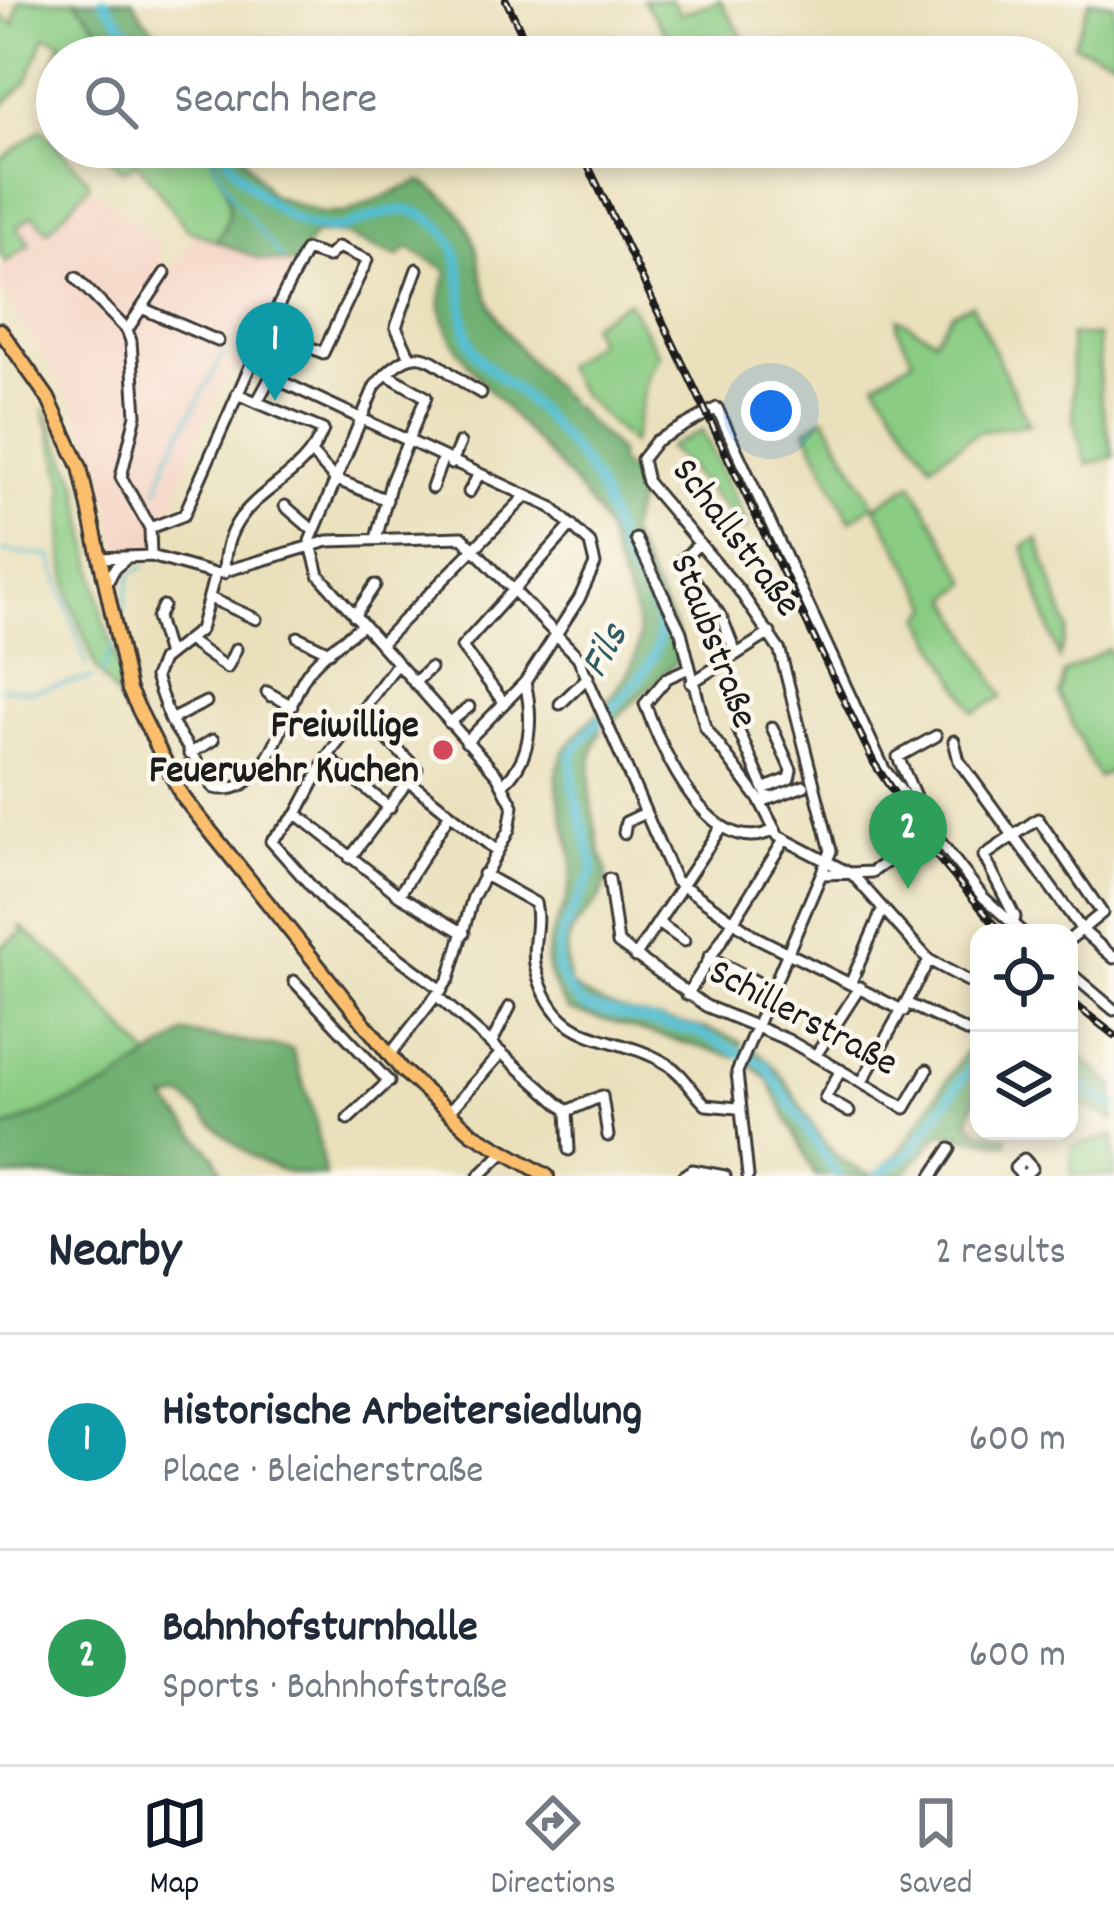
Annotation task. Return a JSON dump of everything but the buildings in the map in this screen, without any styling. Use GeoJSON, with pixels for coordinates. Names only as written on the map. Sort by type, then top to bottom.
{"type":"FeatureCollection","features":[{"type":"Feature","properties":{"kind":"main road"},"geometry":{"type":"LineString","coordinates":[[0,330],[68,438],[87,487],[116,641],[147,733],[182,796],[401,1069],[502,1154],[547,1176]]}},
{"type":"Feature","properties":{"kind":"street"},"geometry":{"type":"LineString","coordinates":[[150,528],[184,515],[267,328],[307,250],[328,257],[338,247],[367,260],[323,353],[267,328]]}},
{"type":"Feature","properties":{"kind":"street"},"geometry":{"type":"LineString","coordinates":[[410,357],[396,327],[417,269]]}},
{"type":"Feature","properties":{"kind":"street"},"geometry":{"type":"LineString","coordinates":[[127,330],[165,273]]}},
{"type":"Feature","properties":{"kind":"street"},"geometry":{"type":"LineString","coordinates":[[76,278],[127,330],[136,415],[121,477],[150,528],[151,556]]}},
{"type":"Feature","properties":{"kind":"street"},"geometry":{"type":"LineString","coordinates":[[144,309],[218,340]]}},
{"type":"Feature","properties":{"kind":"street"},"geometry":{"type":"LineString","coordinates":[[257,351],[280,360],[257,402]]}},
{"type":"Feature","properties":{"kind":"street"},"geometry":{"type":"LineString","coordinates":[[389,1056],[439,993],[483,874],[514,814],[504,783],[319,575],[309,546],[360,421],[386,374],[410,357],[425,356],[482,393]]}},
{"type":"Feature","properties":{"kind":"street"},"geometry":{"type":"LineString","coordinates":[[376,539],[407,442],[427,397],[386,374]]}},
{"type":"Feature","properties":{"kind":"street"},"geometry":{"type":"LineString","coordinates":[[272,377],[304,396],[551,507],[590,543],[596,559],[589,580],[525,682],[466,742]]}},
{"type":"Feature","properties":{"kind":"street"},"geometry":{"type":"LineString","coordinates":[[238,394],[323,430],[312,454],[240,514],[200,630],[168,655],[154,677],[170,720],[214,788],[232,792],[248,785],[304,677],[358,620],[375,585]]}},
{"type":"Feature","properties":{"kind":"street"},"geometry":{"type":"LineString","coordinates":[[294,418],[304,396]]}},
{"type":"Feature","properties":{"kind":"street","name":"Schallstraße"},"geometry":{"type":"LineString","coordinates":[[827,868],[789,683],[770,633],[647,482],[641,462],[656,440],[717,408],[884,769],[932,831]]}},
{"type":"Feature","properties":{"kind":"street"},"geometry":{"type":"LineString","coordinates":[[432,488],[460,443]]}},
{"type":"Feature","properties":{"kind":"street"},"geometry":{"type":"LineString","coordinates":[[312,454],[335,479],[387,500]]}},
{"type":"Feature","properties":{"kind":"street"},"geometry":{"type":"LineString","coordinates":[[469,492],[478,476]]}},
{"type":"Feature","properties":{"kind":"street"},"geometry":{"type":"LineString","coordinates":[[380,644],[526,496]]}},
{"type":"Feature","properties":{"kind":"street"},"geometry":{"type":"LineString","coordinates":[[285,506],[314,531]]}},
{"type":"Feature","properties":{"kind":"street"},"geometry":{"type":"LineString","coordinates":[[504,703],[462,647],[572,525]]}},
{"type":"Feature","properties":{"kind":"street"},"geometry":{"type":"LineString","coordinates":[[100,558],[151,556],[219,573],[309,546],[376,539],[451,535],[477,548],[557,630],[588,677],[680,885],[730,921],[788,953],[970,1033]]}},
{"type":"Feature","properties":{"kind":"street","name":"Staubstraße"},"geometry":{"type":"LineString","coordinates":[[636,539],[681,632],[705,727],[727,760],[765,796],[774,830],[783,842],[827,868]]}},
{"type":"Feature","properties":{"kind":"street"},"geometry":{"type":"LineString","coordinates":[[699,544],[683,553],[682,561],[722,618],[736,654]]}},
{"type":"Feature","properties":{"kind":"street"},"geometry":{"type":"LineString","coordinates":[[105,590],[115,568],[128,557]]}},
{"type":"Feature","properties":{"kind":"street"},"geometry":{"type":"LineString","coordinates":[[210,598],[256,619]]}},
{"type":"Feature","properties":{"kind":"street"},"geometry":{"type":"LineString","coordinates":[[163,606],[158,618],[168,655]]}},
{"type":"Feature","properties":{"kind":"street"},"geometry":{"type":"LineString","coordinates":[[691,683],[770,633]]}},
{"type":"Feature","properties":{"kind":"street"},"geometry":{"type":"LineString","coordinates":[[298,637],[328,652]]}},
{"type":"Feature","properties":{"kind":"street"},"geometry":{"type":"LineString","coordinates":[[189,641],[227,668],[236,649]]}},
{"type":"Feature","properties":{"kind":"street"},"geometry":{"type":"LineString","coordinates":[[397,664],[327,757],[297,814],[271,842],[328,905],[439,993],[567,1111],[569,1150]]}},
{"type":"Feature","properties":{"kind":"street"},"geometry":{"type":"LineString","coordinates":[[414,682],[430,668]]}},
{"type":"Feature","properties":{"kind":"street"},"geometry":{"type":"LineString","coordinates":[[689,668],[667,678],[645,704],[668,761],[722,827],[753,836],[774,830]]}},
{"type":"Feature","properties":{"kind":"street"},"geometry":{"type":"LineString","coordinates":[[560,704],[588,677]]}},
{"type":"Feature","properties":{"kind":"street"},"geometry":{"type":"LineString","coordinates":[[504,783],[520,765],[526,746],[525,682]]}},
{"type":"Feature","properties":{"kind":"street"},"geometry":{"type":"LineString","coordinates":[[271,696],[292,706]]}},
{"type":"Feature","properties":{"kind":"street"},"geometry":{"type":"LineString","coordinates":[[170,720],[206,702]]}},
{"type":"Feature","properties":{"kind":"street"},"geometry":{"type":"LineString","coordinates":[[449,723],[469,707]]}},
{"type":"Feature","properties":{"kind":"street"},"geometry":{"type":"LineString","coordinates":[[350,858],[411,783],[416,766],[359,711]]}},
{"type":"Feature","properties":{"kind":"street"},"geometry":{"type":"LineString","coordinates":[[739,729],[765,796],[795,785],[772,727]]}},
{"type":"Feature","properties":{"kind":"street"},"geometry":{"type":"LineString","coordinates":[[936,736],[898,757],[932,831],[983,897],[1013,924],[1015,917],[984,856],[1038,819],[1101,910],[1102,916],[1078,933]]}},
{"type":"Feature","properties":{"kind":"street"},"geometry":{"type":"LineString","coordinates":[[189,754],[213,740]]}},
{"type":"Feature","properties":{"kind":"street"},"geometry":{"type":"LineString","coordinates":[[954,741],[959,761],[1082,930],[1114,958]]}},
{"type":"Feature","properties":{"kind":"street"},"geometry":{"type":"LineString","coordinates":[[727,760],[747,748]]}},
{"type":"Feature","properties":{"kind":"street"},"geometry":{"type":"LineString","coordinates":[[327,757],[390,808]]}},
{"type":"Feature","properties":{"kind":"street"},"geometry":{"type":"LineString","coordinates":[[411,783],[496,850]]}},
{"type":"Feature","properties":{"kind":"street"},"geometry":{"type":"LineString","coordinates":[[624,833],[629,819],[645,813]]}},
{"type":"Feature","properties":{"kind":"street"},"geometry":{"type":"LineString","coordinates":[[297,814],[399,895],[464,933]]}},
{"type":"Feature","properties":{"kind":"street"},"geometry":{"type":"LineString","coordinates":[[399,895],[449,815]]}},
{"type":"Feature","properties":{"kind":"street"},"geometry":{"type":"LineString","coordinates":[[610,879],[614,934],[635,957],[722,827]]}},
{"type":"Feature","properties":{"kind":"street"},"geometry":{"type":"LineString","coordinates":[[748,1176],[748,1149],[737,1108],[740,1064],[827,868],[853,875],[882,867],[932,831]]}},
{"type":"Feature","properties":{"kind":"street"},"geometry":{"type":"LineString","coordinates":[[687,995],[783,842]]}},
{"type":"Feature","properties":{"kind":"street"},"geometry":{"type":"LineString","coordinates":[[483,874],[535,903],[535,968],[568,1026],[588,1039],[668,1064],[706,1105],[737,1108]]}},
{"type":"Feature","properties":{"kind":"street"},"geometry":{"type":"LineString","coordinates":[[853,875],[929,960],[970,982]]}},
{"type":"Feature","properties":{"kind":"street"},"geometry":{"type":"LineString","coordinates":[[816,1055],[856,985],[882,911]]}},
{"type":"Feature","properties":{"kind":"street"},"geometry":{"type":"LineString","coordinates":[[660,924],[685,941]]}},
{"type":"Feature","properties":{"kind":"street","name":"Schillerstraße"},"geometry":{"type":"LineString","coordinates":[[635,957],[687,995],[816,1055],[905,1108],[927,1070]]}},
{"type":"Feature","properties":{"kind":"street"},"geometry":{"type":"LineString","coordinates":[[709,957],[772,990]]}},
{"type":"Feature","properties":{"kind":"street"},"geometry":{"type":"LineString","coordinates":[[862,1082],[929,960]]}},
{"type":"Feature","properties":{"kind":"street"},"geometry":{"type":"LineString","coordinates":[[1078,980],[1114,1010]]}},
{"type":"Feature","properties":{"kind":"street"},"geometry":{"type":"LineString","coordinates":[[294,981],[389,1082]]}},
{"type":"Feature","properties":{"kind":"street"},"geometry":{"type":"LineString","coordinates":[[491,1043],[510,1007]]}},
{"type":"Feature","properties":{"kind":"street"},"geometry":{"type":"LineString","coordinates":[[448,1113],[502,1053]]}},
{"type":"Feature","properties":{"kind":"street"},"geometry":{"type":"LineString","coordinates":[[347,1119],[401,1069]]}},
{"type":"Feature","properties":{"kind":"street"},"geometry":{"type":"LineString","coordinates":[[841,1070],[825,1098],[849,1112]]}},
{"type":"Feature","properties":{"kind":"street"},"geometry":{"type":"LineString","coordinates":[[567,1111],[602,1096],[608,1136]]}},
{"type":"Feature","properties":{"kind":"street"},"geometry":{"type":"LineString","coordinates":[[932,1176],[950,1149]]}},
{"type":"Feature","properties":{"kind":"street"},"geometry":{"type":"LineString","coordinates":[[479,1176],[502,1154]]}},
{"type":"Feature","properties":{"kind":"street"},"geometry":{"type":"LineString","coordinates":[[683,1176],[692,1170],[725,1176]]}},
{"type":"Feature","properties":{"kind":"shaded area"},"geometry":{"type":"Polygon","coordinates":[[[88,186],[159,244],[162,263],[171,269],[197,233],[259,259],[295,264],[244,376],[231,371],[198,436],[158,547],[118,548],[107,494],[76,408],[0,291],[0,267],[30,244],[16,228],[33,214],[49,230],[88,186]]]}},
{"type":"Feature","properties":{"kind":"green space"},"geometry":{"type":"Polygon","coordinates":[[[19,0],[75,0],[102,30],[96,36],[36,36],[36,59],[27,82],[0,108],[2,16],[14,24],[19,0]]]}},
{"type":"Feature","properties":{"kind":"green space"},"geometry":{"type":"Polygon","coordinates":[[[75,0],[133,0],[161,36],[96,36],[101,30],[75,0]]]}},
{"type":"Feature","properties":{"kind":"green space"},"geometry":{"type":"Polygon","coordinates":[[[643,0],[671,0],[681,14],[720,0],[742,36],[668,36],[643,0]]]}},
{"type":"Feature","properties":{"kind":"green space"},"geometry":{"type":"Polygon","coordinates":[[[1090,0],[1114,4],[1114,59],[1078,47],[1076,36],[1090,0]]]}},
{"type":"Feature","properties":{"kind":"green space"},"geometry":{"type":"Polygon","coordinates":[[[36,133],[36,168],[77,168],[89,181],[48,231],[33,215],[17,227],[30,244],[6,263],[0,254],[0,160],[36,133]]]}},
{"type":"Feature","properties":{"kind":"green space"},"geometry":{"type":"Polygon","coordinates":[[[142,168],[216,168],[228,194],[224,228],[216,241],[187,229],[142,168]]]}},
{"type":"Feature","properties":{"kind":"green space"},"geometry":{"type":"Polygon","coordinates":[[[216,168],[251,168],[271,195],[320,213],[345,213],[421,181],[461,215],[471,232],[492,307],[504,328],[544,377],[618,451],[619,463],[642,484],[628,533],[677,632],[682,657],[613,721],[606,703],[632,665],[639,635],[608,536],[589,502],[464,358],[441,307],[447,270],[408,248],[398,257],[342,234],[315,234],[295,264],[259,259],[216,241],[228,216],[224,183],[216,168]]]}},
{"type":"Feature","properties":{"kind":"green space"},"geometry":{"type":"Polygon","coordinates":[[[628,301],[659,355],[649,373],[632,444],[581,394],[563,366],[597,341],[590,324],[628,301]]]}},
{"type":"Feature","properties":{"kind":"green space"},"geometry":{"type":"Polygon","coordinates":[[[972,304],[1029,424],[978,432],[931,464],[876,382],[913,359],[897,328],[898,318],[934,339],[952,313],[972,304]]]}},
{"type":"Feature","properties":{"kind":"green space"},"geometry":{"type":"Polygon","coordinates":[[[1070,335],[1098,336],[1100,396],[1114,457],[1087,465],[1074,421],[1070,335]]]}},
{"type":"Feature","properties":{"kind":"green space"},"geometry":{"type":"Polygon","coordinates":[[[44,408],[78,483],[103,619],[139,729],[96,668],[71,601],[63,554],[64,484],[44,408]]]}},
{"type":"Feature","properties":{"kind":"green space"},"geometry":{"type":"Polygon","coordinates":[[[825,417],[874,504],[850,521],[806,430],[825,417]]]}},
{"type":"Feature","properties":{"kind":"green space"},"geometry":{"type":"Polygon","coordinates":[[[702,431],[747,524],[746,531],[668,447],[702,431]]]}},
{"type":"Feature","properties":{"kind":"green space"},"geometry":{"type":"Polygon","coordinates":[[[912,483],[969,583],[950,598],[1003,697],[974,712],[922,618],[932,607],[875,507],[912,483]]]}},
{"type":"Feature","properties":{"kind":"green space"},"geometry":{"type":"Polygon","coordinates":[[[1038,539],[1068,629],[1059,658],[1023,546],[1038,539]]]}},
{"type":"Feature","properties":{"kind":"green space"},"geometry":{"type":"Polygon","coordinates":[[[1108,649],[1114,660],[1114,769],[1098,778],[1059,695],[1064,673],[1108,649]]]}},
{"type":"Feature","properties":{"kind":"green space"},"geometry":{"type":"Polygon","coordinates":[[[596,715],[601,731],[592,759],[590,789],[607,876],[597,902],[568,944],[570,984],[608,1006],[699,1027],[742,1043],[735,1057],[568,1010],[554,986],[548,950],[565,904],[572,861],[558,768],[568,745],[596,715]]]}},
{"type":"Feature","properties":{"kind":"green space"},"geometry":{"type":"Polygon","coordinates":[[[19,925],[63,962],[150,1057],[111,1085],[0,1130],[0,947],[23,932],[19,925]]]}},
{"type":"Feature","properties":{"kind":"green space"},"geometry":{"type":"Polygon","coordinates":[[[185,1033],[292,1049],[315,1117],[325,1176],[281,1170],[263,1162],[184,1097],[166,1100],[215,1156],[223,1176],[0,1176],[0,1130],[111,1085],[185,1033]]]}},
{"type":"Feature","properties":{"kind":"green space"},"geometry":{"type":"Polygon","coordinates":[[[754,1050],[772,1065],[835,1154],[875,1175],[902,1149],[965,1052],[970,1052],[970,1138],[941,1133],[903,1176],[815,1176],[768,1079],[748,1063],[754,1050]]]}},
{"type":"Feature","properties":{"kind":"green space"},"geometry":{"type":"Polygon","coordinates":[[[1078,1053],[1114,1086],[1114,1120],[1078,1102],[1078,1053]]]}},
{"type":"Feature","properties":{"kind":"green space"},"geometry":{"type":"Polygon","coordinates":[[[1114,1136],[1114,1176],[1071,1176],[1072,1146],[1114,1136]]]}},
{"type":"Feature","properties":{"kind":"waterway","name":"Fils"},"geometry":{"type":"LineString","coordinates":[[103,0],[135,36]]}},
{"type":"Feature","properties":{"kind":"waterway"},"geometry":{"type":"LineString","coordinates":[[218,168],[234,199],[283,260]]}},
{"type":"Feature","properties":{"kind":"waterway","name":"Fils"},"geometry":{"type":"LineString","coordinates":[[236,168],[272,205],[307,225],[344,227],[398,211],[430,219],[454,247],[464,317],[475,352],[547,419],[592,476],[627,563],[654,608],[659,637],[634,685],[572,754],[573,787],[594,868],[560,939],[557,968],[567,989],[585,1007],[697,1032],[765,1065],[838,1176]]}},
{"type":"Feature","properties":{"kind":"waterway"},"geometry":{"type":"LineString","coordinates":[[158,489],[168,457],[224,353]]}},
{"type":"Feature","properties":{"kind":"waterway"},"geometry":{"type":"LineString","coordinates":[[0,551],[51,556],[87,666]]}},
{"type":"Feature","properties":{"kind":"waterway"},"geometry":{"type":"LineString","coordinates":[[121,622],[131,573],[144,567]]}},
{"type":"Feature","properties":{"kind":"waterway"},"geometry":{"type":"LineString","coordinates":[[102,674],[113,643]]}},
{"type":"Feature","properties":{"kind":"waterway"},"geometry":{"type":"LineString","coordinates":[[0,687],[32,691],[92,678]]}},
{"type":"Feature","properties":{"kind":"waterway","name":"Fils"},"geometry":{"type":"LineString","coordinates":[[877,1176],[911,1152],[970,1068]]}},
{"type":"Feature","properties":{"kind":"waterway","name":"Fils"},"geometry":{"type":"LineString","coordinates":[[1078,1085],[1114,1106]]}},
{"type":"Feature","properties":{"kind":"railway"},"geometry":{"type":"LineString","coordinates":[[506,0],[523,36]]}},
{"type":"Feature","properties":{"kind":"railway"},"geometry":{"type":"LineString","coordinates":[[589,168],[874,763],[933,852],[994,924]]}},
{"type":"Feature","properties":{"kind":"railway"},"geometry":{"type":"LineString","coordinates":[[1078,1007],[1114,1035]]}},
{"type":"Feature","properties":{"kind":"place","name":"Historische Arbeitersiedlung"},"geometry":{"type":"Point","coordinates":[275,401]}},
{"type":"Feature","properties":{"kind":"place","name":"Freiwillige Feuerwehr Kuchen"},"geometry":{"type":"Point","coordinates":[443,750]}},
{"type":"Feature","properties":{"kind":"place","name":"Bahnhofsturnhalle"},"geometry":{"type":"Point","coordinates":[908,889]}}]}
